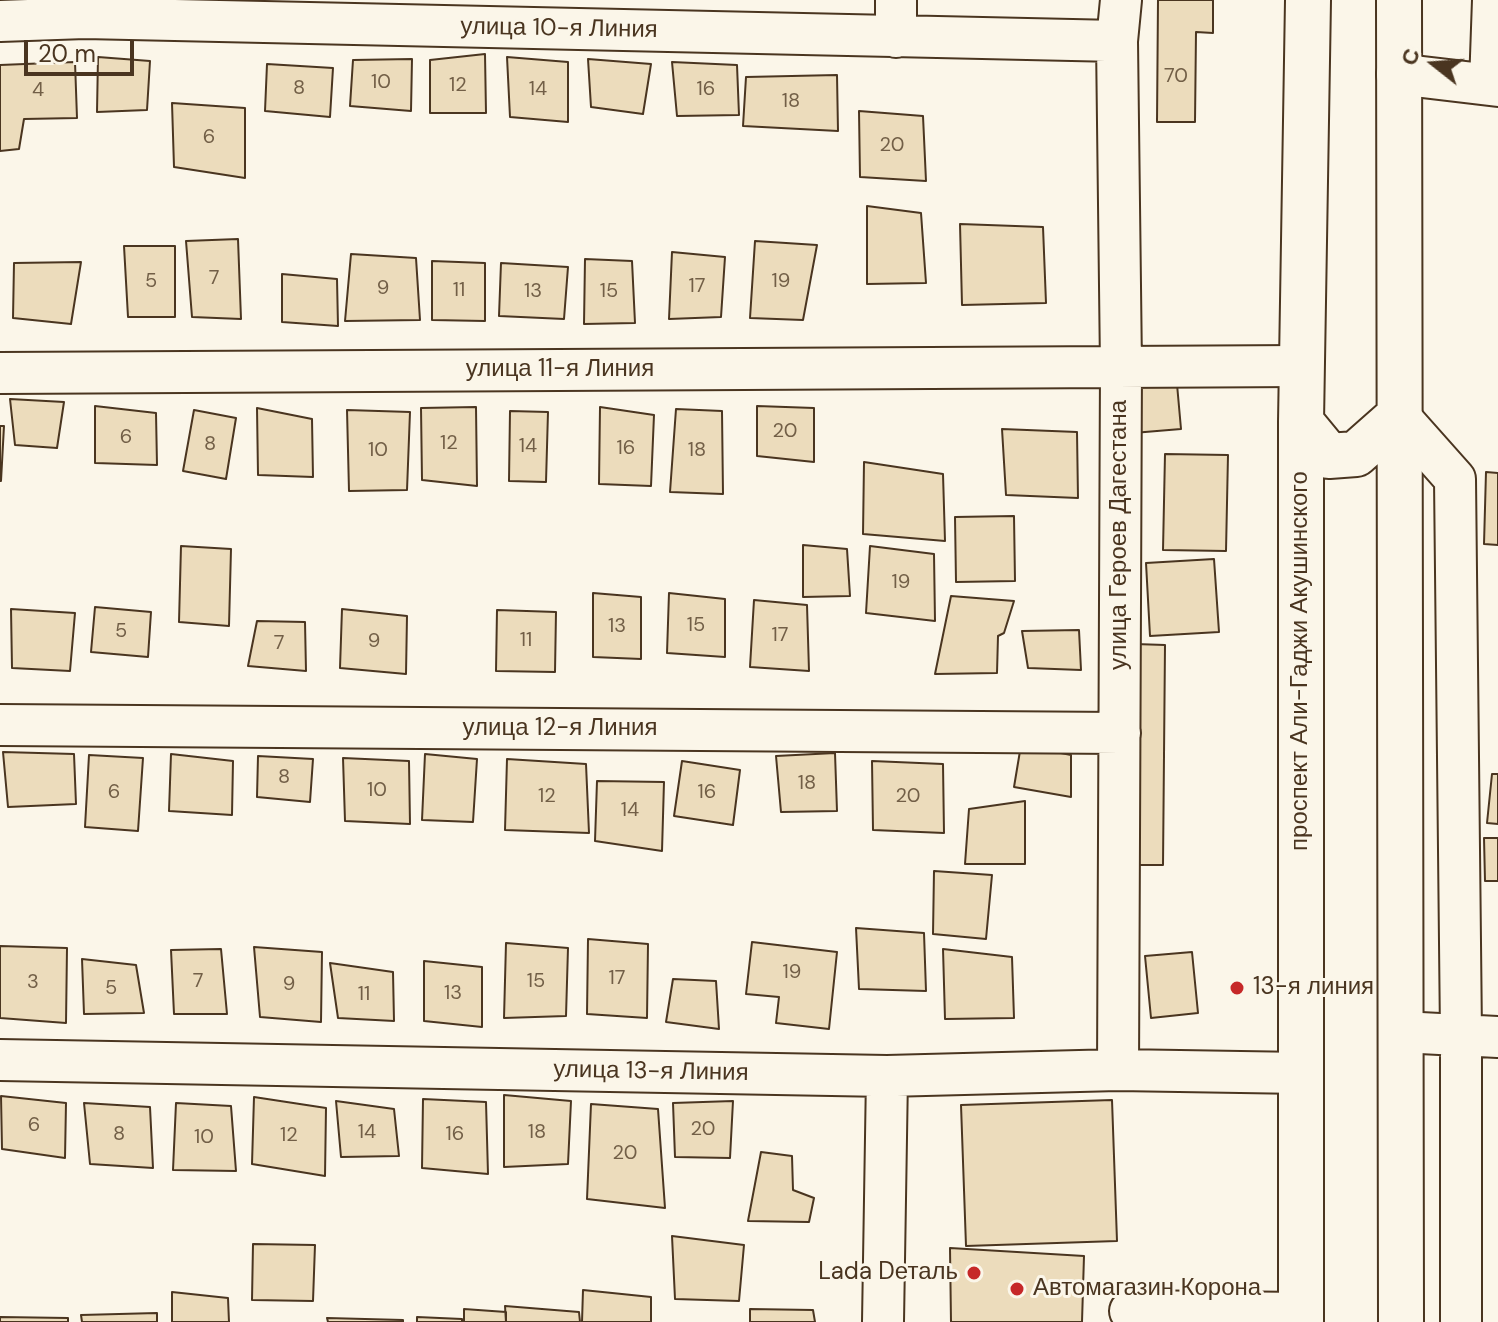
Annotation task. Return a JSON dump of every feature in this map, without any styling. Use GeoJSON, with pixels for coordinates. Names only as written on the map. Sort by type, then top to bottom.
{"type":"FeatureCollection","features":[{"type":"Feature","properties":{"kind":"main road","name":"проспект Али-Гаджи Акушинского"},"geometry":{"type":"LineString","coordinates":[[1301,1317],[1301,422],[1308,0]]}},
{"type":"Feature","properties":{"kind":"main road"},"geometry":{"type":"LineString","coordinates":[[1399,0],[1401,1322]]}},
{"type":"Feature","properties":{"kind":"main road"},"geometry":{"type":"LineString","coordinates":[[1301,422],[1329,456],[1356,454],[1399,416]]}},
{"type":"Feature","properties":{"kind":"street","name":"улица Героев Дагестана"},"geometry":{"type":"LineString","coordinates":[[1118,1070],[1121,367],[1117,41],[1121,0]]}},
{"type":"Feature","properties":{"kind":"street"},"geometry":{"type":"LineString","coordinates":[[1397,74],[1494,85],[1493,0]]}},
{"type":"Feature","properties":{"kind":"street","name":"улица 10-я Линия"},"geometry":{"type":"LineString","coordinates":[[0,21],[85,18],[896,18],[1117,41]]}},
{"type":"Feature","properties":{"kind":"street","name":"улица 11-я Линия"},"geometry":{"type":"LineString","coordinates":[[0,373],[1302,366]]}},
{"type":"Feature","properties":{"kind":"street"},"geometry":{"type":"LineString","coordinates":[[1399,416],[1455,479],[1480,1036],[1461,1322]]}},
{"type":"Feature","properties":{"kind":"street","name":"улица 12-я Линия"},"geometry":{"type":"LineString","coordinates":[[0,725],[1120,733]]}},
{"type":"Feature","properties":{"kind":"street"},"geometry":{"type":"LineString","coordinates":[[1401,1032],[1480,1036]]}},
{"type":"Feature","properties":{"kind":"street","name":"улица 13-я Линия"},"geometry":{"type":"LineString","coordinates":[[0,1060],[887,1076],[1118,1070],[1302,1073]]}},
{"type":"Feature","properties":{"kind":"street"},"geometry":{"type":"LineString","coordinates":[[883,1322],[887,1076]]}},
{"type":"Feature","properties":{"kind":"street"},"geometry":{"type":"LineString","coordinates":[[1130,1311],[1301,1317]]}},
{"type":"Feature","properties":{"kind":"building"},"geometry":{"type":"Polygon","coordinates":[[[1158,0],[1213,0],[1213,33],[1196,32],[1195,122],[1157,122],[1158,0]]]}},
{"type":"Feature","properties":{"kind":"building"},"geometry":{"type":"Polygon","coordinates":[[[485,54],[486,113],[430,113],[430,60],[485,54]]]}},
{"type":"Feature","properties":{"kind":"building"},"geometry":{"type":"Polygon","coordinates":[[[98,57],[150,61],[147,110],[97,112],[98,57]]]}},
{"type":"Feature","properties":{"kind":"building"},"geometry":{"type":"Polygon","coordinates":[[[507,57],[568,62],[568,122],[510,117],[507,57]]]}},
{"type":"Feature","properties":{"kind":"building"},"geometry":{"type":"Polygon","coordinates":[[[412,59],[411,111],[350,106],[353,60],[412,59]]]}},
{"type":"Feature","properties":{"kind":"building"},"geometry":{"type":"Polygon","coordinates":[[[588,59],[651,64],[643,114],[591,107],[588,59]]]}},
{"type":"Feature","properties":{"kind":"building"},"geometry":{"type":"Polygon","coordinates":[[[75,62],[77,118],[24,119],[19,149],[0,151],[0,65],[75,62]]]}},
{"type":"Feature","properties":{"kind":"building"},"geometry":{"type":"Polygon","coordinates":[[[672,62],[737,65],[739,115],[677,116],[672,62]]]}},
{"type":"Feature","properties":{"kind":"building"},"geometry":{"type":"Polygon","coordinates":[[[267,64],[333,68],[330,117],[265,111],[267,64]]]}},
{"type":"Feature","properties":{"kind":"building"},"geometry":{"type":"Polygon","coordinates":[[[837,75],[838,131],[743,126],[746,77],[837,75]]]}},
{"type":"Feature","properties":{"kind":"building"},"geometry":{"type":"Polygon","coordinates":[[[172,103],[245,108],[245,178],[174,167],[172,103]]]}},
{"type":"Feature","properties":{"kind":"building"},"geometry":{"type":"Polygon","coordinates":[[[859,111],[923,116],[926,181],[860,177],[859,111]]]}},
{"type":"Feature","properties":{"kind":"building"},"geometry":{"type":"Polygon","coordinates":[[[867,206],[921,213],[926,283],[867,284],[867,206]]]}},
{"type":"Feature","properties":{"kind":"building"},"geometry":{"type":"Polygon","coordinates":[[[960,224],[1043,227],[1046,303],[962,305],[960,224]]]}},
{"type":"Feature","properties":{"kind":"building"},"geometry":{"type":"Polygon","coordinates":[[[238,239],[241,319],[192,317],[186,241],[238,239]]]}},
{"type":"Feature","properties":{"kind":"building"},"geometry":{"type":"Polygon","coordinates":[[[755,241],[817,245],[803,320],[750,318],[755,241]]]}},
{"type":"Feature","properties":{"kind":"building"},"geometry":{"type":"Polygon","coordinates":[[[124,246],[175,246],[175,317],[128,317],[124,246]]]}},
{"type":"Feature","properties":{"kind":"building"},"geometry":{"type":"Polygon","coordinates":[[[672,252],[725,257],[721,317],[669,319],[672,252]]]}},
{"type":"Feature","properties":{"kind":"building"},"geometry":{"type":"Polygon","coordinates":[[[351,254],[416,258],[420,320],[345,321],[351,254]]]}},
{"type":"Feature","properties":{"kind":"building"},"geometry":{"type":"Polygon","coordinates":[[[585,259],[632,261],[635,323],[584,324],[585,259]]]}},
{"type":"Feature","properties":{"kind":"building"},"geometry":{"type":"Polygon","coordinates":[[[432,261],[485,263],[485,321],[432,320],[432,261]]]}},
{"type":"Feature","properties":{"kind":"building"},"geometry":{"type":"Polygon","coordinates":[[[81,262],[71,324],[13,318],[14,263],[81,262]]]}},
{"type":"Feature","properties":{"kind":"building"},"geometry":{"type":"Polygon","coordinates":[[[501,263],[568,267],[564,319],[499,316],[501,263]]]}},
{"type":"Feature","properties":{"kind":"building"},"geometry":{"type":"Polygon","coordinates":[[[282,274],[337,279],[338,326],[282,322],[282,274]]]}},
{"type":"Feature","properties":{"kind":"building"},"geometry":{"type":"Polygon","coordinates":[[[1176,373],[1181,429],[1133,433],[1128,378],[1176,373]]]}},
{"type":"Feature","properties":{"kind":"building"},"geometry":{"type":"Polygon","coordinates":[[[10,399],[64,402],[57,448],[15,445],[10,399]]]}},
{"type":"Feature","properties":{"kind":"building"},"geometry":{"type":"Polygon","coordinates":[[[95,406],[156,413],[157,465],[95,463],[95,406]]]}},
{"type":"Feature","properties":{"kind":"building"},"geometry":{"type":"Polygon","coordinates":[[[757,406],[814,408],[814,462],[757,456],[757,406]]]}},
{"type":"Feature","properties":{"kind":"building"},"geometry":{"type":"Polygon","coordinates":[[[476,407],[477,486],[422,480],[421,408],[476,407]]]}},
{"type":"Feature","properties":{"kind":"building"},"geometry":{"type":"Polygon","coordinates":[[[600,407],[654,415],[651,486],[599,484],[600,407]]]}},
{"type":"Feature","properties":{"kind":"building"},"geometry":{"type":"Polygon","coordinates":[[[257,408],[312,419],[313,477],[258,475],[257,408]]]}},
{"type":"Feature","properties":{"kind":"building"},"geometry":{"type":"Polygon","coordinates":[[[676,409],[722,411],[723,494],[670,492],[676,409]]]}},
{"type":"Feature","properties":{"kind":"building"},"geometry":{"type":"Polygon","coordinates":[[[194,410],[236,418],[226,479],[183,471],[194,410]]]}},
{"type":"Feature","properties":{"kind":"building"},"geometry":{"type":"Polygon","coordinates":[[[347,410],[410,412],[407,490],[349,491],[347,410]]]}},
{"type":"Feature","properties":{"kind":"building"},"geometry":{"type":"Polygon","coordinates":[[[510,411],[548,412],[546,482],[509,481],[510,411]]]}},
{"type":"Feature","properties":{"kind":"building"},"geometry":{"type":"Polygon","coordinates":[[[0,426],[4,426],[1,481],[0,481],[0,426]]]}},
{"type":"Feature","properties":{"kind":"building"},"geometry":{"type":"Polygon","coordinates":[[[1002,429],[1077,432],[1078,498],[1006,495],[1002,429]]]}},
{"type":"Feature","properties":{"kind":"building"},"geometry":{"type":"Polygon","coordinates":[[[1165,454],[1228,455],[1226,551],[1163,550],[1165,454]]]}},
{"type":"Feature","properties":{"kind":"building"},"geometry":{"type":"Polygon","coordinates":[[[864,462],[943,474],[945,541],[863,534],[864,462]]]}},
{"type":"Feature","properties":{"kind":"building"},"geometry":{"type":"Polygon","coordinates":[[[1486,472],[1498,473],[1498,545],[1484,544],[1486,472]]]}},
{"type":"Feature","properties":{"kind":"building"},"geometry":{"type":"Polygon","coordinates":[[[1014,516],[1015,581],[956,582],[955,517],[1014,516]]]}},
{"type":"Feature","properties":{"kind":"building"},"geometry":{"type":"Polygon","coordinates":[[[803,545],[847,549],[850,596],[803,597],[803,545]]]}},
{"type":"Feature","properties":{"kind":"building"},"geometry":{"type":"Polygon","coordinates":[[[181,546],[231,549],[229,626],[179,622],[181,546]]]}},
{"type":"Feature","properties":{"kind":"building"},"geometry":{"type":"Polygon","coordinates":[[[870,546],[934,554],[935,621],[866,613],[870,546]]]}},
{"type":"Feature","properties":{"kind":"building"},"geometry":{"type":"Polygon","coordinates":[[[1214,559],[1219,632],[1150,636],[1146,563],[1214,559]]]}},
{"type":"Feature","properties":{"kind":"building"},"geometry":{"type":"Polygon","coordinates":[[[593,593],[641,597],[641,659],[593,657],[593,593]]]}},
{"type":"Feature","properties":{"kind":"building"},"geometry":{"type":"Polygon","coordinates":[[[669,593],[725,599],[725,657],[667,653],[669,593]]]}},
{"type":"Feature","properties":{"kind":"building"},"geometry":{"type":"Polygon","coordinates":[[[951,596],[1014,601],[1004,633],[998,636],[997,673],[935,674],[951,596]]]}},
{"type":"Feature","properties":{"kind":"building"},"geometry":{"type":"Polygon","coordinates":[[[754,600],[807,605],[809,671],[750,667],[754,600]]]}},
{"type":"Feature","properties":{"kind":"building"},"geometry":{"type":"Polygon","coordinates":[[[95,607],[151,612],[148,657],[91,652],[95,607]]]}},
{"type":"Feature","properties":{"kind":"building"},"geometry":{"type":"Polygon","coordinates":[[[11,609],[75,613],[70,671],[12,668],[11,609]]]}},
{"type":"Feature","properties":{"kind":"building"},"geometry":{"type":"Polygon","coordinates":[[[342,609],[407,616],[406,674],[340,668],[342,609]]]}},
{"type":"Feature","properties":{"kind":"building"},"geometry":{"type":"Polygon","coordinates":[[[497,610],[556,612],[555,672],[496,671],[497,610]]]}},
{"type":"Feature","properties":{"kind":"building"},"geometry":{"type":"Polygon","coordinates":[[[257,621],[305,622],[306,671],[248,666],[257,621]]]}},
{"type":"Feature","properties":{"kind":"building"},"geometry":{"type":"Polygon","coordinates":[[[1079,630],[1081,670],[1028,668],[1022,631],[1079,630]]]}},
{"type":"Feature","properties":{"kind":"building"},"geometry":{"type":"Polygon","coordinates":[[[1135,644],[1165,645],[1163,865],[1133,865],[1135,644]]]}},
{"type":"Feature","properties":{"kind":"building"},"geometry":{"type":"Polygon","coordinates":[[[1021,745],[1071,755],[1071,797],[1014,787],[1021,745]]]}},
{"type":"Feature","properties":{"kind":"building"},"geometry":{"type":"Polygon","coordinates":[[[3,752],[74,754],[76,804],[8,807],[3,752]]]}},
{"type":"Feature","properties":{"kind":"building"},"geometry":{"type":"Polygon","coordinates":[[[835,753],[837,811],[781,812],[776,756],[835,753]]]}},
{"type":"Feature","properties":{"kind":"building"},"geometry":{"type":"Polygon","coordinates":[[[171,754],[233,761],[232,815],[169,811],[171,754]]]}},
{"type":"Feature","properties":{"kind":"building"},"geometry":{"type":"Polygon","coordinates":[[[425,754],[477,759],[473,822],[422,820],[425,754]]]}},
{"type":"Feature","properties":{"kind":"building"},"geometry":{"type":"Polygon","coordinates":[[[89,755],[143,758],[138,831],[85,827],[89,755]]]}},
{"type":"Feature","properties":{"kind":"building"},"geometry":{"type":"Polygon","coordinates":[[[258,756],[313,759],[310,802],[257,797],[258,756]]]}},
{"type":"Feature","properties":{"kind":"building"},"geometry":{"type":"Polygon","coordinates":[[[343,758],[409,761],[410,824],[345,821],[343,758]]]}},
{"type":"Feature","properties":{"kind":"building"},"geometry":{"type":"Polygon","coordinates":[[[507,759],[586,764],[589,833],[505,830],[507,759]]]}},
{"type":"Feature","properties":{"kind":"building"},"geometry":{"type":"Polygon","coordinates":[[[682,761],[740,770],[733,825],[674,816],[682,761]]]}},
{"type":"Feature","properties":{"kind":"building"},"geometry":{"type":"Polygon","coordinates":[[[872,761],[943,764],[944,833],[873,830],[872,761]]]}},
{"type":"Feature","properties":{"kind":"building"},"geometry":{"type":"Polygon","coordinates":[[[1492,774],[1498,774],[1498,824],[1487,823],[1492,774]]]}},
{"type":"Feature","properties":{"kind":"building"},"geometry":{"type":"Polygon","coordinates":[[[597,781],[664,782],[662,851],[595,841],[597,781]]]}},
{"type":"Feature","properties":{"kind":"building"},"geometry":{"type":"Polygon","coordinates":[[[1025,801],[1025,864],[965,864],[969,809],[1025,801]]]}},
{"type":"Feature","properties":{"kind":"building"},"geometry":{"type":"Polygon","coordinates":[[[1484,838],[1498,838],[1498,881],[1485,881],[1484,838]]]}},
{"type":"Feature","properties":{"kind":"building"},"geometry":{"type":"Polygon","coordinates":[[[934,871],[992,875],[986,939],[933,934],[934,871]]]}},
{"type":"Feature","properties":{"kind":"building"},"geometry":{"type":"Polygon","coordinates":[[[856,928],[924,933],[926,991],[859,989],[856,928]]]}},
{"type":"Feature","properties":{"kind":"building"},"geometry":{"type":"Polygon","coordinates":[[[588,939],[648,944],[647,1018],[587,1014],[588,939]]]}},
{"type":"Feature","properties":{"kind":"building"},"geometry":{"type":"Polygon","coordinates":[[[752,942],[837,952],[829,1029],[776,1023],[779,997],[746,994],[752,942]]]}},
{"type":"Feature","properties":{"kind":"building"},"geometry":{"type":"Polygon","coordinates":[[[506,943],[568,948],[566,1016],[504,1018],[506,943]]]}},
{"type":"Feature","properties":{"kind":"building"},"geometry":{"type":"Polygon","coordinates":[[[0,946],[67,948],[66,1023],[0,1018],[0,946]]]}},
{"type":"Feature","properties":{"kind":"building"},"geometry":{"type":"Polygon","coordinates":[[[254,947],[322,952],[321,1022],[260,1017],[254,947]]]}},
{"type":"Feature","properties":{"kind":"building"},"geometry":{"type":"Polygon","coordinates":[[[221,949],[227,1014],[174,1014],[171,950],[221,949]]]}},
{"type":"Feature","properties":{"kind":"building"},"geometry":{"type":"Polygon","coordinates":[[[943,949],[1012,957],[1014,1018],[945,1019],[943,949]]]}},
{"type":"Feature","properties":{"kind":"building"},"geometry":{"type":"Polygon","coordinates":[[[1192,952],[1198,1013],[1151,1018],[1145,956],[1192,952]]]}},
{"type":"Feature","properties":{"kind":"building"},"geometry":{"type":"Polygon","coordinates":[[[82,959],[136,965],[144,1013],[84,1014],[82,959]]]}},
{"type":"Feature","properties":{"kind":"building"},"geometry":{"type":"Polygon","coordinates":[[[424,961],[482,967],[482,1027],[424,1021],[424,961]]]}},
{"type":"Feature","properties":{"kind":"building"},"geometry":{"type":"Polygon","coordinates":[[[330,963],[393,972],[394,1021],[338,1018],[330,963]]]}},
{"type":"Feature","properties":{"kind":"building"},"geometry":{"type":"Polygon","coordinates":[[[673,979],[716,981],[719,1029],[666,1022],[673,979]]]}},
{"type":"Feature","properties":{"kind":"building"},"geometry":{"type":"Polygon","coordinates":[[[504,1095],[571,1101],[568,1164],[504,1167],[504,1095]]]}},
{"type":"Feature","properties":{"kind":"building"},"geometry":{"type":"Polygon","coordinates":[[[1,1096],[66,1103],[65,1158],[2,1149],[1,1096]]]}},
{"type":"Feature","properties":{"kind":"building"},"geometry":{"type":"Polygon","coordinates":[[[254,1097],[326,1108],[325,1176],[252,1164],[254,1097]]]}},
{"type":"Feature","properties":{"kind":"building"},"geometry":{"type":"Polygon","coordinates":[[[423,1099],[486,1102],[488,1174],[422,1168],[423,1099]]]}},
{"type":"Feature","properties":{"kind":"building"},"geometry":{"type":"Polygon","coordinates":[[[1112,1100],[1117,1241],[966,1246],[961,1105],[1112,1100]]]}},
{"type":"Feature","properties":{"kind":"building"},"geometry":{"type":"Polygon","coordinates":[[[336,1101],[394,1109],[399,1156],[341,1157],[336,1101]]]}},
{"type":"Feature","properties":{"kind":"building"},"geometry":{"type":"Polygon","coordinates":[[[733,1101],[730,1158],[675,1157],[673,1103],[733,1101]]]}},
{"type":"Feature","properties":{"kind":"building"},"geometry":{"type":"Polygon","coordinates":[[[84,1103],[150,1107],[153,1168],[90,1164],[84,1103]]]}},
{"type":"Feature","properties":{"kind":"building"},"geometry":{"type":"Polygon","coordinates":[[[176,1103],[231,1106],[236,1171],[173,1170],[176,1103]]]}},
{"type":"Feature","properties":{"kind":"building"},"geometry":{"type":"Polygon","coordinates":[[[591,1104],[658,1109],[665,1208],[587,1199],[591,1104]]]}},
{"type":"Feature","properties":{"kind":"building"},"geometry":{"type":"Polygon","coordinates":[[[761,1152],[792,1156],[793,1190],[814,1198],[809,1222],[748,1221],[761,1152]]]}},
{"type":"Feature","properties":{"kind":"building"},"geometry":{"type":"Polygon","coordinates":[[[672,1236],[744,1245],[739,1301],[675,1299],[672,1236]]]}},
{"type":"Feature","properties":{"kind":"building"},"geometry":{"type":"Polygon","coordinates":[[[253,1244],[315,1245],[313,1301],[252,1300],[253,1244]]]}},
{"type":"Feature","properties":{"kind":"building","name":"Автомагазин Корона"},"geometry":{"type":"Polygon","coordinates":[[[950,1248],[1084,1256],[1082,1322],[951,1322],[950,1248]]]}},
{"type":"Feature","properties":{"kind":"building"},"geometry":{"type":"Polygon","coordinates":[[[583,1290],[651,1297],[651,1322],[582,1322],[583,1290]]]}},
{"type":"Feature","properties":{"kind":"building"},"geometry":{"type":"Polygon","coordinates":[[[172,1292],[228,1298],[229,1322],[172,1322],[172,1292]]]}},
{"type":"Feature","properties":{"kind":"building"},"geometry":{"type":"Polygon","coordinates":[[[505,1306],[579,1312],[580,1322],[506,1322],[505,1306]]]}},
{"type":"Feature","properties":{"kind":"building"},"geometry":{"type":"Polygon","coordinates":[[[464,1309],[506,1312],[506,1322],[464,1322],[464,1309]]]}},
{"type":"Feature","properties":{"kind":"building"},"geometry":{"type":"Polygon","coordinates":[[[750,1309],[813,1310],[815,1322],[750,1322],[750,1309]]]}},
{"type":"Feature","properties":{"kind":"building"},"geometry":{"type":"Polygon","coordinates":[[[157,1313],[157,1322],[82,1322],[81,1315],[157,1313]]]}},
{"type":"Feature","properties":{"kind":"building"},"geometry":{"type":"Polygon","coordinates":[[[0,1317],[68,1318],[68,1322],[0,1322],[0,1317]]]}},
{"type":"Feature","properties":{"kind":"building"},"geometry":{"type":"Polygon","coordinates":[[[417,1317],[462,1319],[462,1322],[417,1322],[417,1317]]]}},
{"type":"Feature","properties":{"kind":"building"},"geometry":{"type":"Polygon","coordinates":[[[327,1318],[403,1320],[403,1322],[328,1322],[327,1318]]]}},
{"type":"Feature","properties":{"kind":"place","name":"13-я линия"},"geometry":{"type":"Point","coordinates":[1237,988]}},
{"type":"Feature","properties":{"kind":"place","name":"Lada Dеталь"},"geometry":{"type":"Point","coordinates":[974,1273]}},
{"type":"Feature","properties":{"kind":"place","name":"Автомагазин Корона"},"geometry":{"type":"Point","coordinates":[1017,1289]}}]}
